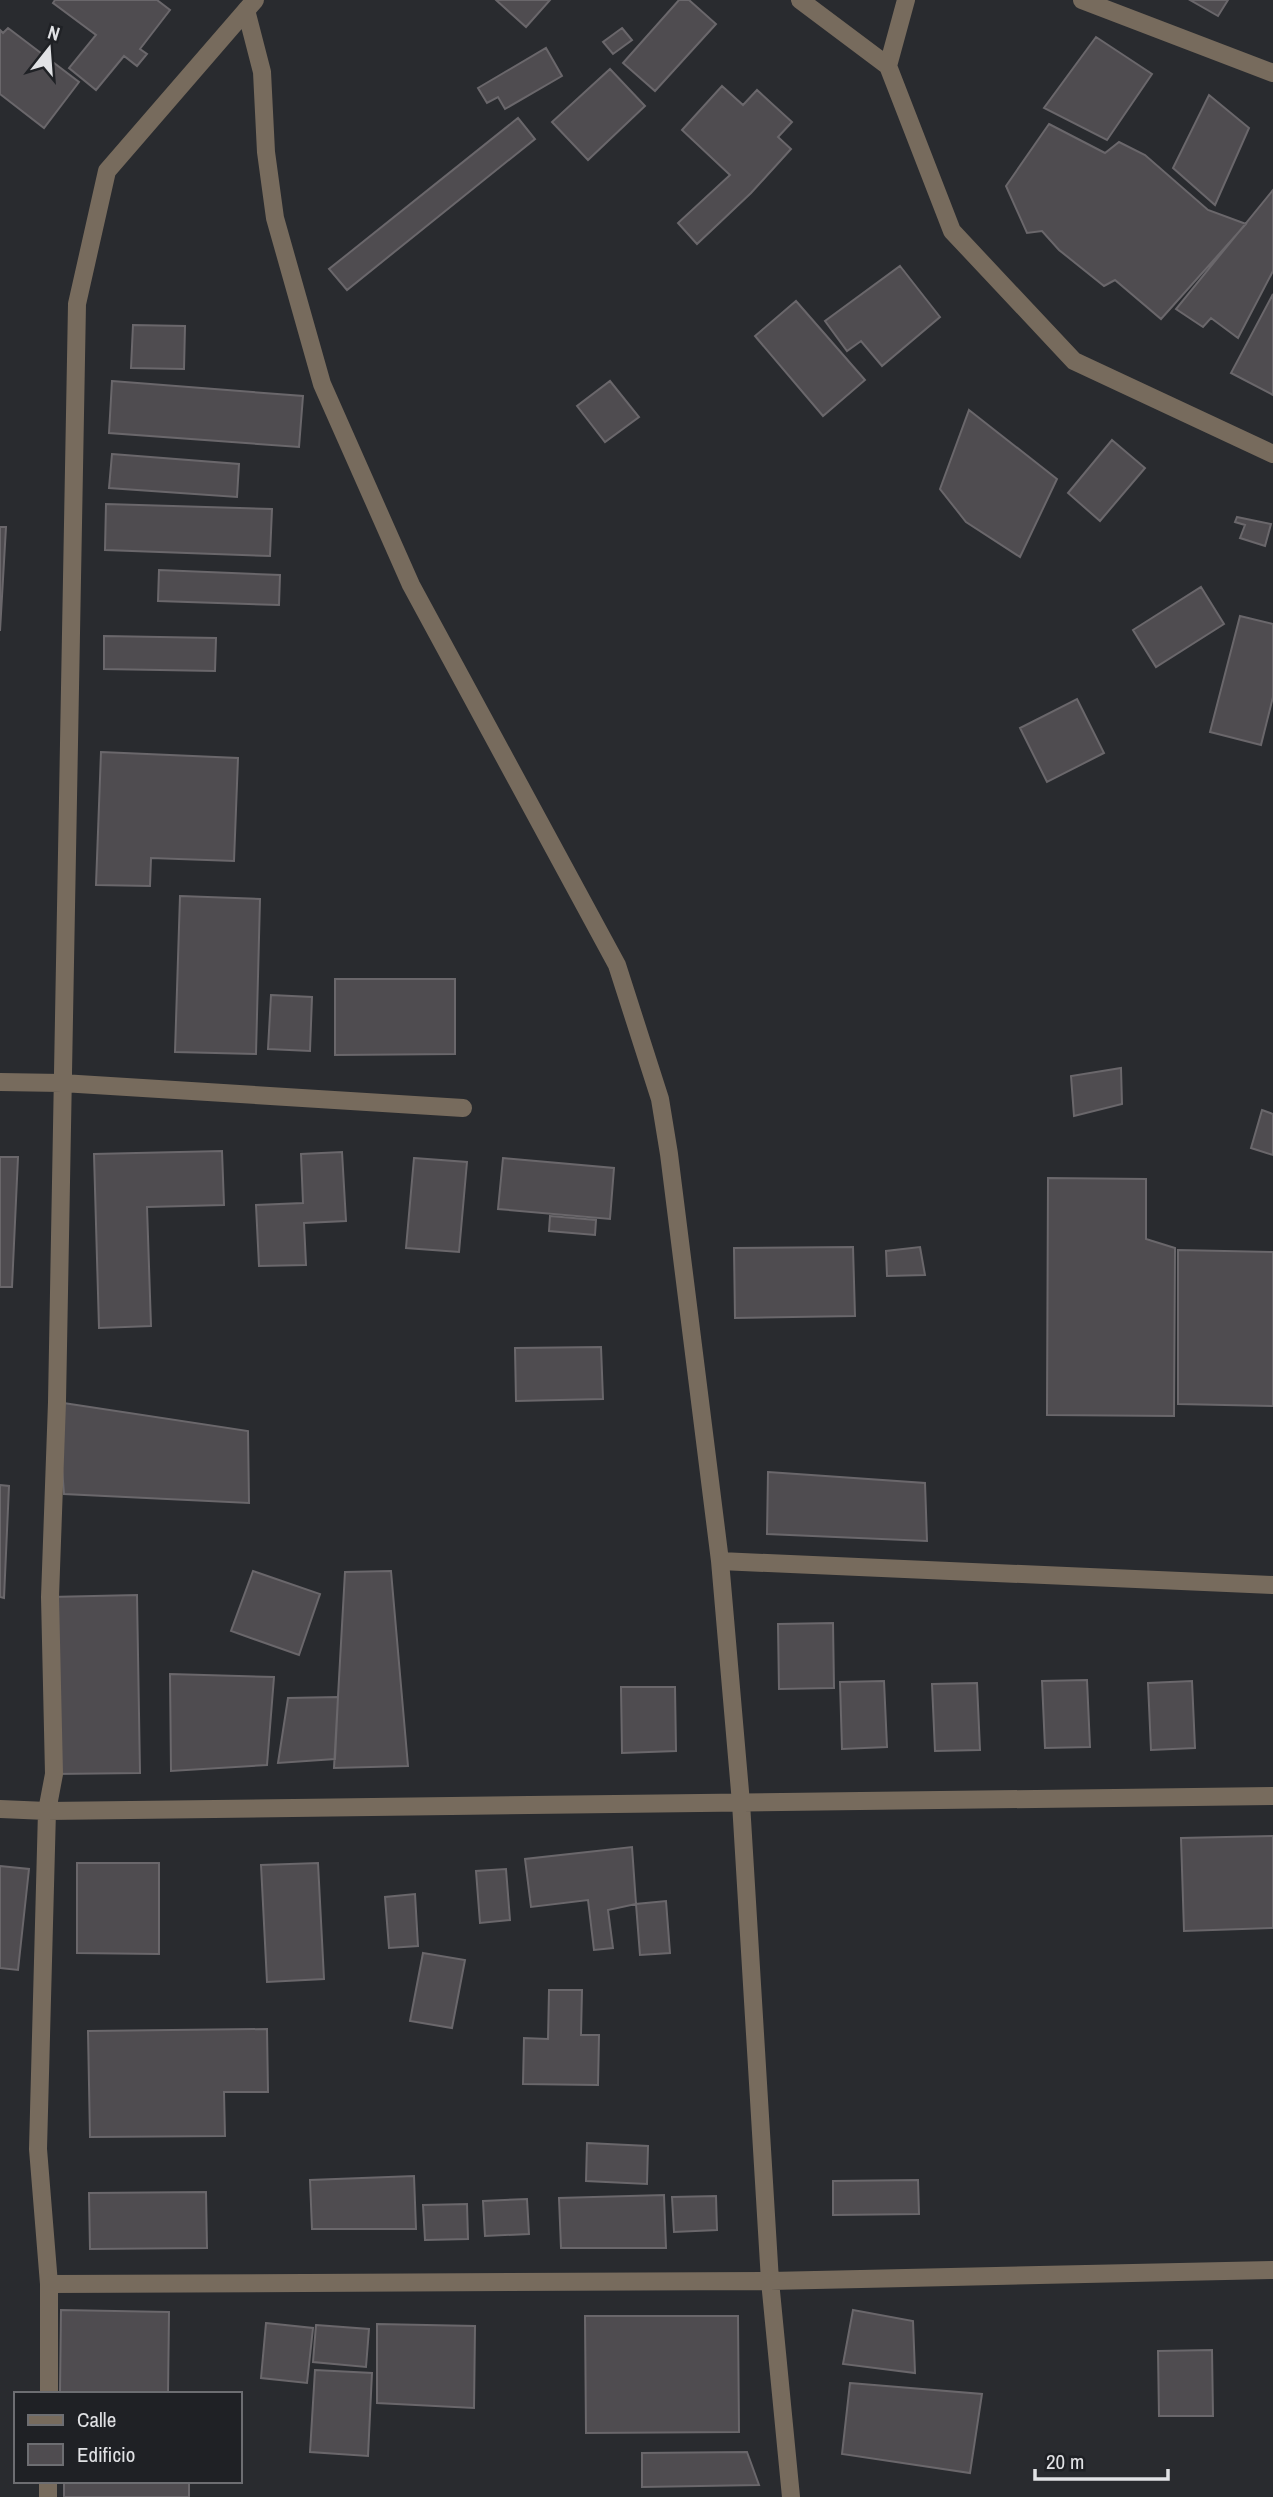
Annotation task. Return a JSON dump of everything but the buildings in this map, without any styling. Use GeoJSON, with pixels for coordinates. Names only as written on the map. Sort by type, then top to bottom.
{"type":"FeatureCollection","features":[{"type":"Feature","properties":{"kind":"street"},"geometry":{"type":"LineString","coordinates":[[800,0],[888,66],[952,231],[1074,361],[1273,454]]}},
{"type":"Feature","properties":{"kind":"street"},"geometry":{"type":"LineString","coordinates":[[888,66],[906,0]]}},
{"type":"Feature","properties":{"kind":"street"},"geometry":{"type":"LineString","coordinates":[[1082,0],[1273,73]]}},
{"type":"Feature","properties":{"kind":"street"},"geometry":{"type":"LineString","coordinates":[[48,2392],[49,2284],[38,2149],[47,1811],[54,1774],[50,1597],[57,1388],[77,304],[107,171],[250,5]]}},
{"type":"Feature","properties":{"kind":"street"},"geometry":{"type":"LineString","coordinates":[[250,5],[262,72],[267,152],[275,218],[322,384],[411,585],[617,965],[660,1099],[720,1561],[741,1803],[770,2281],[791,2497]]}},
{"type":"Feature","properties":{"kind":"street"},"geometry":{"type":"LineString","coordinates":[[0,1082],[62,1083],[463,1108]]}},
{"type":"Feature","properties":{"kind":"street"},"geometry":{"type":"LineString","coordinates":[[720,1561],[1273,1585]]}},
{"type":"Feature","properties":{"kind":"street"},"geometry":{"type":"LineString","coordinates":[[0,1809],[47,1811],[1273,1796]]}},
{"type":"Feature","properties":{"kind":"street"},"geometry":{"type":"LineString","coordinates":[[49,2284],[770,2281],[1273,2270]]}}]}
